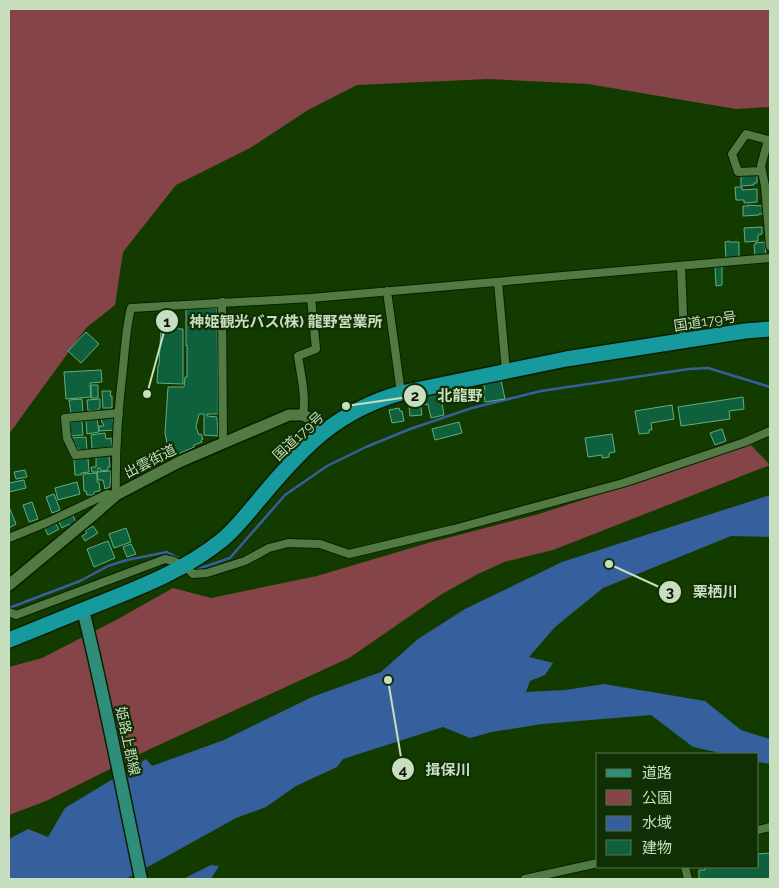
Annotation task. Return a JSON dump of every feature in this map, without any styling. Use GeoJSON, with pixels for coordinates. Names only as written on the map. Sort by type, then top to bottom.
{"type":"FeatureCollection","features":[{"type":"Feature","properties":{"kind":"highway","name":"国道179号"},"geometry":{"type":"LineString","coordinates":[[9,640],[169,574],[195,559],[223,540],[300,453],[323,432],[367,405],[381,399],[401,393],[566,359],[744,331],[770,329]]}},
{"type":"Feature","properties":{"kind":"main road","name":"姫路上郡線"},"geometry":{"type":"LineString","coordinates":[[83,610],[141,879]]}},
{"type":"Feature","properties":{"kind":"street"},"geometry":{"type":"LineString","coordinates":[[762,171],[738,172],[732,154],[746,134],[769,140],[761,166],[762,171],[765,186],[770,246]]}},
{"type":"Feature","properties":{"kind":"street"},"geometry":{"type":"LineString","coordinates":[[9,538],[107,494],[116,495],[116,451],[119,413],[131,308],[311,298],[770,258]]}},
{"type":"Feature","properties":{"kind":"street"},"geometry":{"type":"LineString","coordinates":[[680,266],[684,340]]}},
{"type":"Feature","properties":{"kind":"street"},"geometry":{"type":"LineString","coordinates":[[498,282],[506,371]]}},
{"type":"Feature","properties":{"kind":"street"},"geometry":{"type":"LineString","coordinates":[[387,291],[401,393]]}},
{"type":"Feature","properties":{"kind":"street"},"geometry":{"type":"LineString","coordinates":[[311,298],[316,349],[298,356],[304,390],[303,415],[313,420],[323,432]]}},
{"type":"Feature","properties":{"kind":"street"},"geometry":{"type":"LineString","coordinates":[[222,302],[223,443]]}},
{"type":"Feature","properties":{"kind":"street"},"geometry":{"type":"LineString","coordinates":[[116,451],[75,455],[67,438],[65,418],[119,413]]}},
{"type":"Feature","properties":{"kind":"street","name":"出雲街道"},"geometry":{"type":"LineString","coordinates":[[9,585],[116,495],[179,462],[223,443],[289,416],[303,415]]}},
{"type":"Feature","properties":{"kind":"street"},"geometry":{"type":"LineString","coordinates":[[190,572],[193,574],[207,573],[245,561],[269,548],[288,542],[320,544],[349,554],[454,529],[623,483],[745,442],[770,431]]}},
{"type":"Feature","properties":{"kind":"street"},"geometry":{"type":"LineString","coordinates":[[9,612],[16,615],[165,559],[178,563]]}},
{"type":"Feature","properties":{"kind":"street"},"geometry":{"type":"LineString","coordinates":[[525,879],[596,864]]}},
{"type":"Feature","properties":{"kind":"green space"},"geometry":{"type":"Polygon","coordinates":[[[9,9],[770,9],[770,107],[736,109],[588,84],[488,79],[357,85],[308,110],[250,148],[176,185],[123,252],[115,305],[86,328],[9,434],[9,9]]]}},
{"type":"Feature","properties":{"kind":"green space"},"geometry":{"type":"Polygon","coordinates":[[[751,445],[770,465],[553,550],[504,562],[442,594],[349,658],[150,749],[46,801],[9,815],[9,667],[42,658],[173,588],[211,598],[317,576],[428,543],[539,514],[751,445]]]}},
{"type":"Feature","properties":{"kind":"water"},"geometry":{"type":"Polygon","coordinates":[[[770,495],[770,537],[731,536],[603,588],[555,627],[529,657],[553,663],[545,675],[530,681],[526,692],[565,690],[604,684],[705,701],[741,730],[770,739],[770,764],[759,762],[759,753],[720,753],[693,747],[651,715],[542,724],[492,732],[470,738],[443,727],[343,759],[337,767],[296,786],[266,807],[236,818],[126,879],[9,879],[9,839],[28,829],[48,837],[65,808],[146,759],[152,766],[224,740],[312,697],[381,672],[418,639],[465,609],[562,562],[770,495]]]}},
{"type":"Feature","properties":{"kind":"water"},"geometry":{"type":"Polygon","coordinates":[[[211,865],[219,866],[211,879],[183,879],[211,865]]]}},
{"type":"Feature","properties":{"kind":"building"},"geometry":{"type":"Polygon","coordinates":[[[757,175],[757,183],[741,186],[741,176],[757,175]]]}},
{"type":"Feature","properties":{"kind":"building"},"geometry":{"type":"Polygon","coordinates":[[[735,187],[742,187],[742,190],[757,189],[757,202],[744,203],[744,200],[736,200],[735,187]]]}},
{"type":"Feature","properties":{"kind":"building"},"geometry":{"type":"Polygon","coordinates":[[[743,206],[763,206],[763,214],[743,216],[743,206]]]}},
{"type":"Feature","properties":{"kind":"building"},"geometry":{"type":"Polygon","coordinates":[[[762,227],[762,234],[758,235],[758,241],[745,242],[744,228],[762,227]]]}},
{"type":"Feature","properties":{"kind":"building"},"geometry":{"type":"Polygon","coordinates":[[[725,242],[739,242],[739,257],[726,259],[725,242]]]}},
{"type":"Feature","properties":{"kind":"building"},"geometry":{"type":"Polygon","coordinates":[[[765,242],[766,256],[755,257],[755,243],[765,242]]]}},
{"type":"Feature","properties":{"kind":"building"},"geometry":{"type":"Polygon","coordinates":[[[722,266],[722,285],[716,286],[715,267],[722,266]]]}},
{"type":"Feature","properties":{"kind":"building"},"geometry":{"type":"Polygon","coordinates":[[[186,308],[217,308],[218,414],[207,414],[207,416],[217,417],[218,436],[204,435],[204,414],[199,414],[196,427],[203,439],[201,440],[202,442],[170,458],[165,433],[168,387],[184,387],[185,377],[187,377],[186,308]]]}},
{"type":"Feature","properties":{"kind":"building"},"geometry":{"type":"Polygon","coordinates":[[[161,328],[183,329],[183,384],[157,383],[161,328]]]}},
{"type":"Feature","properties":{"kind":"building"},"geometry":{"type":"Polygon","coordinates":[[[86,332],[99,344],[81,363],[68,351],[86,332]]]}},
{"type":"Feature","properties":{"kind":"building"},"geometry":{"type":"Polygon","coordinates":[[[101,370],[102,382],[90,383],[91,397],[66,399],[64,372],[101,370]]]}},
{"type":"Feature","properties":{"kind":"building"},"geometry":{"type":"Polygon","coordinates":[[[501,380],[505,399],[485,402],[483,382],[501,380]]]}},
{"type":"Feature","properties":{"kind":"building"},"geometry":{"type":"Polygon","coordinates":[[[91,385],[98,385],[98,398],[91,398],[91,385]]]}},
{"type":"Feature","properties":{"kind":"building"},"geometry":{"type":"Polygon","coordinates":[[[102,391],[111,391],[112,408],[103,408],[102,391]]]}},
{"type":"Feature","properties":{"kind":"building"},"geometry":{"type":"Polygon","coordinates":[[[440,392],[444,415],[431,418],[428,404],[425,405],[423,397],[440,392]]]}},
{"type":"Feature","properties":{"kind":"building"},"geometry":{"type":"Polygon","coordinates":[[[419,395],[422,415],[410,416],[408,396],[419,395]]]}},
{"type":"Feature","properties":{"kind":"building"},"geometry":{"type":"Polygon","coordinates":[[[743,397],[744,409],[729,411],[730,419],[681,426],[678,407],[743,397]]]}},
{"type":"Feature","properties":{"kind":"building"},"geometry":{"type":"Polygon","coordinates":[[[82,399],[83,413],[71,414],[69,400],[82,399]]]}},
{"type":"Feature","properties":{"kind":"building"},"geometry":{"type":"Polygon","coordinates":[[[100,399],[99,410],[88,411],[87,400],[100,399]]]}},
{"type":"Feature","properties":{"kind":"building"},"geometry":{"type":"Polygon","coordinates":[[[672,405],[674,419],[651,423],[652,430],[649,430],[649,433],[639,434],[635,411],[672,405]]]}},
{"type":"Feature","properties":{"kind":"building"},"geometry":{"type":"Polygon","coordinates":[[[399,408],[402,411],[404,421],[392,423],[389,410],[399,408]]]}},
{"type":"Feature","properties":{"kind":"building"},"geometry":{"type":"Polygon","coordinates":[[[101,418],[113,418],[114,430],[99,431],[99,426],[104,426],[101,418]]]}},
{"type":"Feature","properties":{"kind":"building"},"geometry":{"type":"Polygon","coordinates":[[[97,419],[99,432],[87,434],[86,420],[97,419]]]}},
{"type":"Feature","properties":{"kind":"building"},"geometry":{"type":"Polygon","coordinates":[[[82,421],[83,435],[71,436],[70,422],[82,421]]]}},
{"type":"Feature","properties":{"kind":"building"},"geometry":{"type":"Polygon","coordinates":[[[459,422],[462,433],[435,440],[432,429],[459,422]]]}},
{"type":"Feature","properties":{"kind":"building"},"geometry":{"type":"Polygon","coordinates":[[[722,429],[726,441],[715,445],[710,433],[722,429]]]}},
{"type":"Feature","properties":{"kind":"building"},"geometry":{"type":"Polygon","coordinates":[[[105,433],[106,439],[111,438],[112,447],[92,449],[91,435],[105,433]]]}},
{"type":"Feature","properties":{"kind":"building"},"geometry":{"type":"Polygon","coordinates":[[[612,434],[615,452],[609,453],[609,457],[602,458],[602,455],[588,457],[585,438],[612,434]]]}},
{"type":"Feature","properties":{"kind":"building"},"geometry":{"type":"Polygon","coordinates":[[[86,437],[87,450],[78,450],[72,438],[86,437]]]}},
{"type":"Feature","properties":{"kind":"building"},"geometry":{"type":"Polygon","coordinates":[[[109,456],[110,467],[108,467],[108,470],[101,471],[98,468],[98,472],[92,472],[91,467],[96,467],[96,457],[109,456]]]}},
{"type":"Feature","properties":{"kind":"building"},"geometry":{"type":"Polygon","coordinates":[[[88,458],[89,472],[75,475],[74,459],[88,458]]]}},
{"type":"Feature","properties":{"kind":"building"},"geometry":{"type":"Polygon","coordinates":[[[25,470],[27,477],[16,479],[14,472],[25,470]]]}},
{"type":"Feature","properties":{"kind":"building"},"geometry":{"type":"Polygon","coordinates":[[[111,471],[110,487],[105,489],[103,480],[98,480],[97,472],[111,471]]]}},
{"type":"Feature","properties":{"kind":"building"},"geometry":{"type":"Polygon","coordinates":[[[97,473],[100,491],[94,492],[94,495],[87,495],[86,491],[84,491],[83,474],[97,473]]]}},
{"type":"Feature","properties":{"kind":"building"},"geometry":{"type":"Polygon","coordinates":[[[24,480],[26,488],[9,492],[9,483],[24,480]]]}},
{"type":"Feature","properties":{"kind":"building"},"geometry":{"type":"Polygon","coordinates":[[[77,482],[80,494],[58,500],[55,488],[77,482]]]}},
{"type":"Feature","properties":{"kind":"building"},"geometry":{"type":"Polygon","coordinates":[[[54,494],[60,510],[52,513],[46,497],[54,494]]]}},
{"type":"Feature","properties":{"kind":"building"},"geometry":{"type":"Polygon","coordinates":[[[32,502],[38,519],[29,522],[23,505],[32,502]]]}},
{"type":"Feature","properties":{"kind":"building"},"geometry":{"type":"Polygon","coordinates":[[[9,510],[16,524],[9,528],[9,510]]]}},
{"type":"Feature","properties":{"kind":"building"},"geometry":{"type":"Polygon","coordinates":[[[72,514],[76,522],[62,528],[59,522],[72,514]]]}},
{"type":"Feature","properties":{"kind":"building"},"geometry":{"type":"Polygon","coordinates":[[[54,521],[59,529],[48,535],[44,527],[54,521]]]}},
{"type":"Feature","properties":{"kind":"building"},"geometry":{"type":"Polygon","coordinates":[[[93,526],[98,533],[85,541],[82,536],[87,533],[85,531],[93,526]]]}},
{"type":"Feature","properties":{"kind":"building"},"geometry":{"type":"Polygon","coordinates":[[[126,528],[131,542],[114,548],[109,534],[126,528]]]}},
{"type":"Feature","properties":{"kind":"building"},"geometry":{"type":"Polygon","coordinates":[[[108,541],[115,558],[94,567],[87,549],[108,541]]]}},
{"type":"Feature","properties":{"kind":"building"},"geometry":{"type":"Polygon","coordinates":[[[131,544],[136,554],[127,557],[123,547],[131,544]]]}},
{"type":"Feature","properties":{"kind":"building"},"geometry":{"type":"Polygon","coordinates":[[[770,853],[770,879],[699,879],[699,870],[705,870],[705,868],[759,868],[759,854],[770,853]]]}},
{"type":"Feature","properties":{"kind":"waterway"},"geometry":{"type":"LineString","coordinates":[[193,567],[198,569],[230,558],[285,495],[327,466],[410,429],[472,408],[541,391],[689,369],[708,368],[770,387]]}},
{"type":"Feature","properties":{"kind":"waterway"},"geometry":{"type":"LineString","coordinates":[[9,608],[80,581],[108,566],[127,560],[167,552],[182,560]]}},
{"type":"Feature","properties":{"kind":"place","name":"神姫観光バス(株) 龍野営業所"},"geometry":{"type":"Point","coordinates":[147,394]}},
{"type":"Feature","properties":{"kind":"place","name":"北龍野"},"geometry":{"type":"Point","coordinates":[346,406]}},
{"type":"Feature","properties":{"kind":"place","name":"栗栖川"},"geometry":{"type":"Point","coordinates":[609,564]}},
{"type":"Feature","properties":{"kind":"place","name":"揖保川"},"geometry":{"type":"Point","coordinates":[388,680]}}]}
